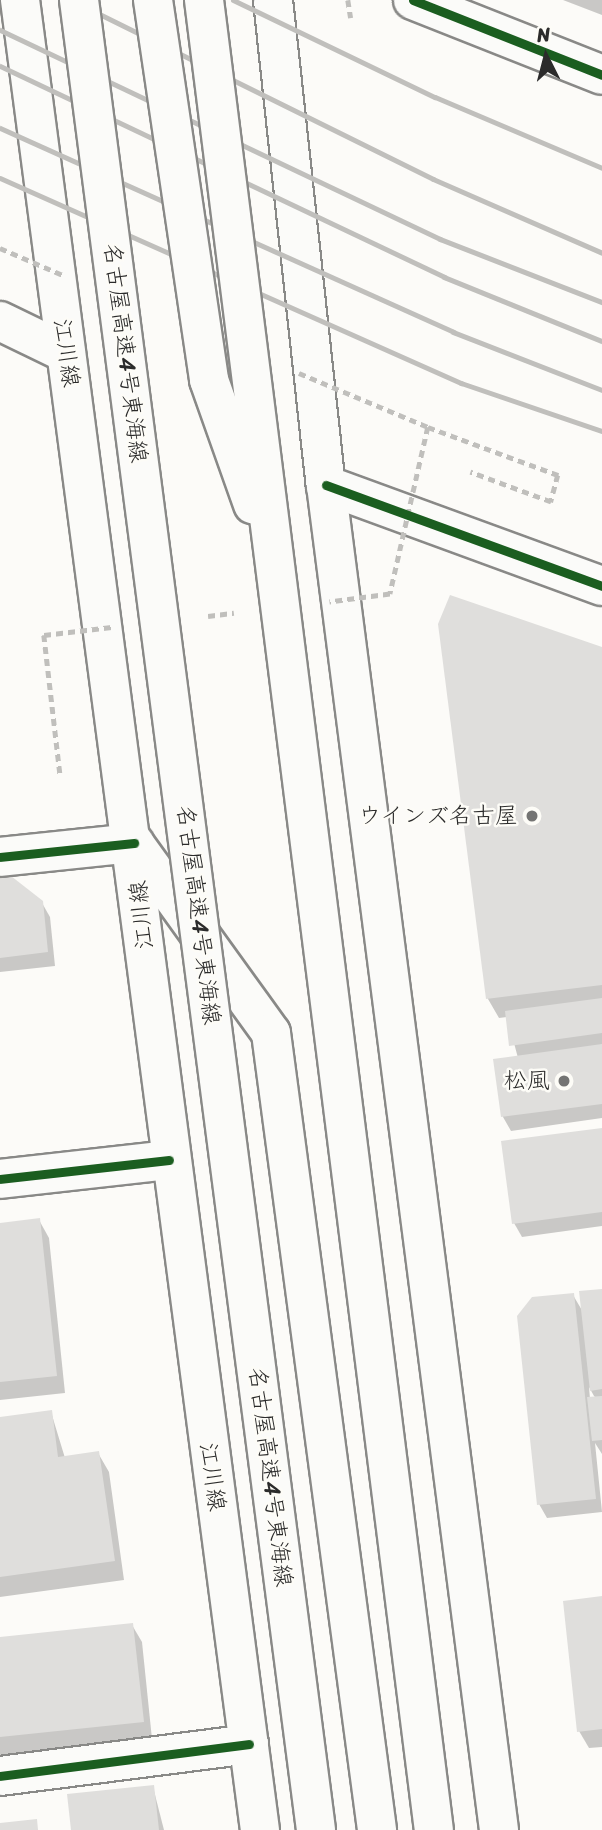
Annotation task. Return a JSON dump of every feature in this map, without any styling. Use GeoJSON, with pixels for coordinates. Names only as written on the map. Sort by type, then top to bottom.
{"type":"FeatureCollection","features":[{"type":"Feature","properties":{"kind":"main road","name":"江川線"},"geometry":{"type":"LineString","coordinates":[[20,0],[134,843],[169,1160],[261,1830]]}},
{"type":"Feature","properties":{"kind":"main road","name":"名古屋高速4号東海線"},"geometry":{"type":"LineString","coordinates":[[79,0],[316,1830]]}},
{"type":"Feature","properties":{"kind":"main road"},"geometry":{"type":"LineString","coordinates":[[153,0],[209,380],[278,573]]}},
{"type":"Feature","properties":{"kind":"main road"},"geometry":{"type":"LineString","coordinates":[[204,0],[434,1830]]}},
{"type":"Feature","properties":{"kind":"main road"},"geometry":{"type":"LineString","coordinates":[[273,0],[326,485],[499,1830]]}},
{"type":"Feature","properties":{"kind":"main road"},"geometry":{"type":"LineString","coordinates":[[413,0],[602,75]]}},
{"type":"Feature","properties":{"kind":"main road"},"geometry":{"type":"LineString","coordinates":[[0,321],[66,353]]}},
{"type":"Feature","properties":{"kind":"main road"},"geometry":{"type":"LineString","coordinates":[[326,485],[602,586]]}},
{"type":"Feature","properties":{"kind":"main road"},"geometry":{"type":"LineString","coordinates":[[0,857],[134,843],[271,1033],[377,1830]]}},
{"type":"Feature","properties":{"kind":"main road"},"geometry":{"type":"LineString","coordinates":[[0,1178],[169,1160]]}},
{"type":"Feature","properties":{"kind":"main road"},"geometry":{"type":"LineString","coordinates":[[0,1776],[249,1744]]}},
{"type":"Feature","properties":{"kind":"path"},"geometry":{"type":"LineString","coordinates":[[348,0],[351,18]]}},
{"type":"Feature","properties":{"kind":"path"},"geometry":{"type":"LineString","coordinates":[[428,427],[558,475],[551,502],[470,472]]}},
{"type":"Feature","properties":{"kind":"path"},"geometry":{"type":"LineString","coordinates":[[44,635],[60,774]]}},
{"type":"Feature","properties":{"kind":"building","name":"ウインズ名古屋"},"geometry":{"type":"Polygon","coordinates":[[[450,595],[602,647],[602,985],[486,999],[438,624],[450,595]]]}},
{"type":"Feature","properties":{"kind":"building"},"geometry":{"type":"Polygon","coordinates":[[[11,876],[43,901],[48,952],[0,958],[0,877],[11,876]]]}},
{"type":"Feature","properties":{"kind":"building"},"geometry":{"type":"Polygon","coordinates":[[[602,998],[602,1033],[509,1046],[505,1011],[602,998]]]}},
{"type":"Feature","properties":{"kind":"building"},"geometry":{"type":"Polygon","coordinates":[[[602,1044],[602,1104],[501,1117],[493,1059],[602,1044]]]}},
{"type":"Feature","properties":{"kind":"building"},"geometry":{"type":"Polygon","coordinates":[[[602,1128],[602,1212],[512,1224],[501,1141],[602,1128]]]}},
{"type":"Feature","properties":{"kind":"building"},"geometry":{"type":"Polygon","coordinates":[[[40,1218],[57,1376],[0,1382],[0,1223],[40,1218]]]}},
{"type":"Feature","properties":{"kind":"building"},"geometry":{"type":"Polygon","coordinates":[[[602,1289],[602,1389],[590,1391],[579,1291],[602,1289]]]}},
{"type":"Feature","properties":{"kind":"building"},"geometry":{"type":"Polygon","coordinates":[[[574,1293],[596,1499],[537,1505],[517,1316],[532,1297],[574,1293]]]}},
{"type":"Feature","properties":{"kind":"building"},"geometry":{"type":"Polygon","coordinates":[[[602,1396],[602,1440],[592,1441],[587,1397],[602,1396]]]}},
{"type":"Feature","properties":{"kind":"building"},"geometry":{"type":"Polygon","coordinates":[[[52,1410],[58,1457],[99,1451],[115,1561],[0,1577],[0,1417],[52,1410]]]}},
{"type":"Feature","properties":{"kind":"building"},"geometry":{"type":"Polygon","coordinates":[[[602,1596],[602,1729],[577,1732],[563,1601],[602,1596]]]}},
{"type":"Feature","properties":{"kind":"building"},"geometry":{"type":"Polygon","coordinates":[[[133,1623],[144,1722],[0,1737],[0,1637],[133,1623]]]}},
{"type":"Feature","properties":{"kind":"building"},"geometry":{"type":"Polygon","coordinates":[[[154,1785],[159,1830],[71,1830],[67,1794],[154,1785]]]}},
{"type":"Feature","properties":{"kind":"building"},"geometry":{"type":"Polygon","coordinates":[[[37,1819],[38,1830],[0,1830],[0,1823],[37,1819]]]}},
{"type":"Feature","properties":{"kind":"railway"},"geometry":{"type":"LineString","coordinates":[[71,0],[433,179],[602,253]]}},
{"type":"Feature","properties":{"kind":"railway"},"geometry":{"type":"LineString","coordinates":[[233,0],[435,97],[602,168]]}},
{"type":"Feature","properties":{"kind":"railway"},"geometry":{"type":"LineString","coordinates":[[0,30],[440,239],[602,302]]}},
{"type":"Feature","properties":{"kind":"railway"},"geometry":{"type":"LineString","coordinates":[[0,66],[444,277],[602,341]]}},
{"type":"Feature","properties":{"kind":"railway"},"geometry":{"type":"LineString","coordinates":[[0,128],[453,332],[602,390]]}},
{"type":"Feature","properties":{"kind":"railway"},"geometry":{"type":"LineString","coordinates":[[0,178],[461,383],[602,431]]}},
{"type":"Feature","properties":{"kind":"cycle path"},"geometry":{"type":"LineString","coordinates":[[413,0],[602,75]]}},
{"type":"Feature","properties":{"kind":"cycle path"},"geometry":{"type":"LineString","coordinates":[[326,485],[602,586]]}},
{"type":"Feature","properties":{"kind":"cycle path"},"geometry":{"type":"LineString","coordinates":[[0,857],[134,843]]}},
{"type":"Feature","properties":{"kind":"cycle path"},"geometry":{"type":"LineString","coordinates":[[0,1179],[169,1160]]}},
{"type":"Feature","properties":{"kind":"cycle path"},"geometry":{"type":"LineString","coordinates":[[0,1776],[249,1744]]}},
{"type":"Feature","properties":{"kind":"place","name":"ウインズ名古屋"},"geometry":{"type":"Point","coordinates":[532,816]}},
{"type":"Feature","properties":{"kind":"place","name":"松風"},"geometry":{"type":"Point","coordinates":[564,1081]}}]}
